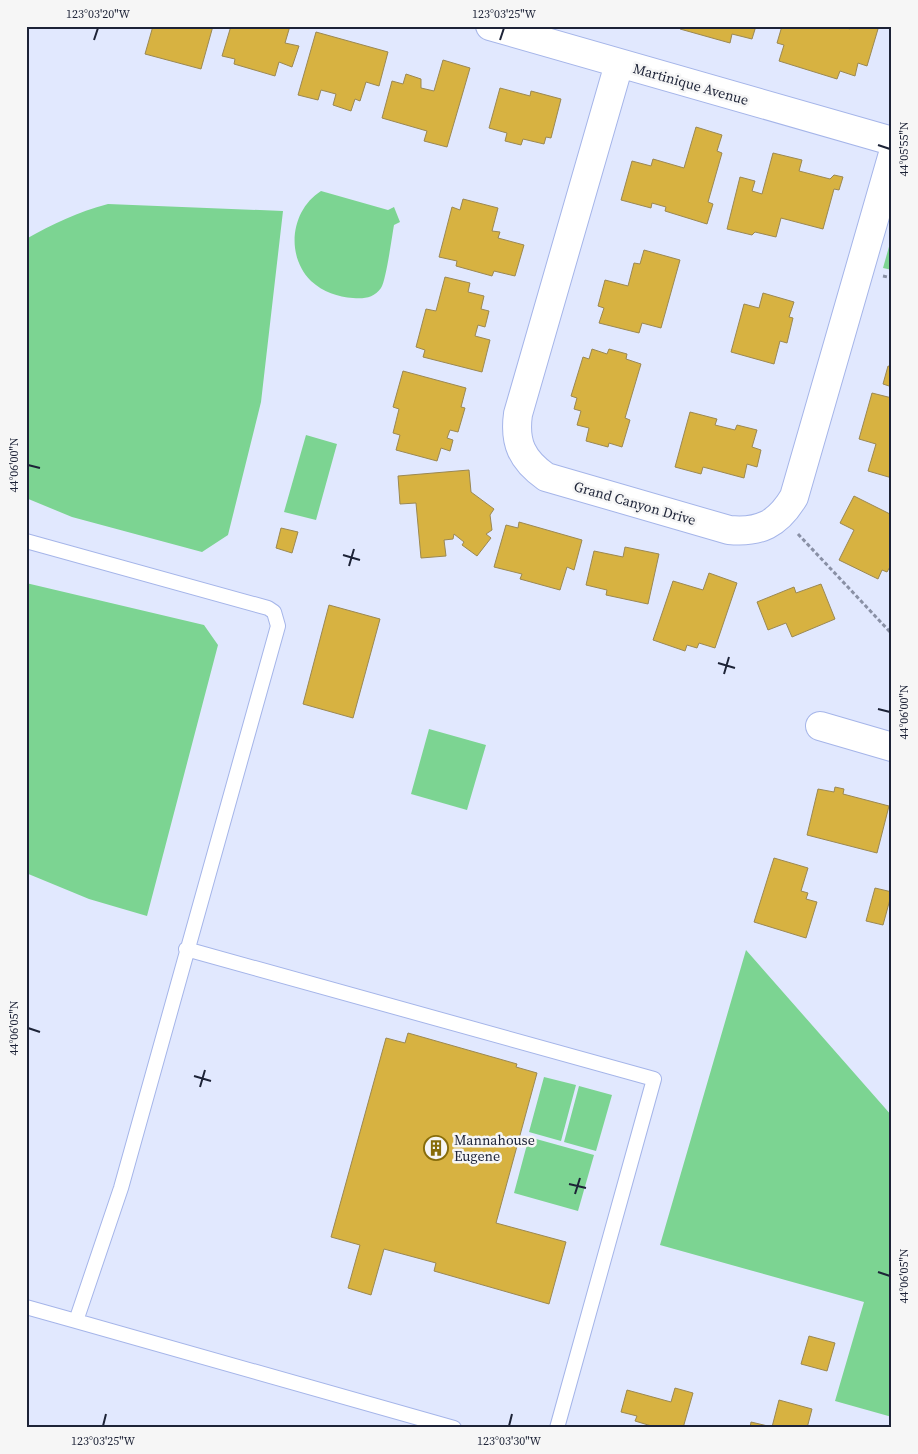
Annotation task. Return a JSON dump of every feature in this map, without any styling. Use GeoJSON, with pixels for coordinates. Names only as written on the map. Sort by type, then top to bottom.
{"type":"FeatureCollection","features":[{"type":"Feature","properties":{"kind":"street","name":"Martinique Avenue"},"geometry":{"type":"LineString","coordinates":[[490,26],[892,141]]}},
{"type":"Feature","properties":{"kind":"street","name":"Grand Canyon Drive"},"geometry":{"type":"LineString","coordinates":[[619,64],[518,414],[516,429],[518,444],[535,469],[546,477],[729,530],[744,532],[759,529],[781,515],[794,497],[892,157]]}},
{"type":"Feature","properties":{"kind":"street"},"geometry":{"type":"LineString","coordinates":[[820,726],[892,747]]}},
{"type":"Feature","properties":{"kind":"lane"},"geometry":{"type":"LineString","coordinates":[[26,541],[268,608],[274,612],[278,626],[186,949],[121,1188],[76,1321]]}},
{"type":"Feature","properties":{"kind":"lane"},"geometry":{"type":"LineString","coordinates":[[186,949],[654,1079],[557,1428]]}},
{"type":"Feature","properties":{"kind":"lane"},"geometry":{"type":"LineString","coordinates":[[26,1307],[454,1428]]}},
{"type":"Feature","properties":{"kind":"path"},"geometry":{"type":"LineString","coordinates":[[781,515],[892,634]]}},
{"type":"Feature","properties":{"kind":"green space"},"geometry":{"type":"Polygon","coordinates":[[[321,191],[388,210],[394,207],[400,222],[394,225],[383,284],[372,296],[357,298],[331,293],[311,281],[297,259],[295,233],[298,221],[303,209],[321,191]]]}},
{"type":"Feature","properties":{"kind":"green space"},"geometry":{"type":"Polygon","coordinates":[[[108,204],[283,211],[261,402],[228,535],[202,552],[72,517],[26,498],[26,239],[66,219],[108,204]]]}},
{"type":"Feature","properties":{"kind":"green space"},"geometry":{"type":"Polygon","coordinates":[[[892,236],[892,270],[883,268],[892,236]]]}},
{"type":"Feature","properties":{"kind":"green space"},"geometry":{"type":"Polygon","coordinates":[[[306,435],[337,444],[316,520],[284,512],[306,435]]]}},
{"type":"Feature","properties":{"kind":"green space"},"geometry":{"type":"Polygon","coordinates":[[[26,583],[204,625],[218,645],[147,916],[89,899],[26,873],[26,583]]]}},
{"type":"Feature","properties":{"kind":"green space"},"geometry":{"type":"Polygon","coordinates":[[[429,729],[486,745],[467,810],[411,794],[429,729]]]}},
{"type":"Feature","properties":{"kind":"green space"},"geometry":{"type":"Polygon","coordinates":[[[746,950],[892,1116],[892,1417],[835,1401],[864,1302],[660,1245],[746,950]]]}},
{"type":"Feature","properties":{"kind":"green space"},"geometry":{"type":"Polygon","coordinates":[[[544,1077],[576,1085],[561,1141],[529,1132],[544,1077]]]}},
{"type":"Feature","properties":{"kind":"green space"},"geometry":{"type":"Polygon","coordinates":[[[579,1086],[612,1095],[596,1151],[564,1142],[579,1086]]]}},
{"type":"Feature","properties":{"kind":"green space"},"geometry":{"type":"Polygon","coordinates":[[[529,1137],[594,1155],[578,1211],[514,1193],[529,1137]]]}},
{"type":"Feature","properties":{"kind":"building"},"geometry":{"type":"Polygon","coordinates":[[[153,26],[213,26],[201,69],[145,54],[153,26]]]}},
{"type":"Feature","properties":{"kind":"building"},"geometry":{"type":"Polygon","coordinates":[[[231,26],[272,26],[279,28],[280,26],[290,26],[285,43],[299,46],[292,67],[279,62],[275,76],[234,64],[235,59],[222,56],[231,26]]]}},
{"type":"Feature","properties":{"kind":"building"},"geometry":{"type":"Polygon","coordinates":[[[680,26],[756,26],[752,39],[732,34],[730,43],[680,29],[680,26]]]}},
{"type":"Feature","properties":{"kind":"building"},"geometry":{"type":"Polygon","coordinates":[[[782,26],[840,26],[850,29],[851,26],[870,26],[878,29],[867,66],[858,63],[855,76],[840,71],[837,79],[779,61],[784,45],[777,43],[782,26]]]}},
{"type":"Feature","properties":{"kind":"building"},"geometry":{"type":"Polygon","coordinates":[[[316,32],[388,52],[379,86],[366,82],[360,101],[355,99],[351,111],[333,105],[336,94],[321,90],[318,100],[298,95],[316,32]]]}},
{"type":"Feature","properties":{"kind":"building"},"geometry":{"type":"Polygon","coordinates":[[[443,60],[470,68],[447,147],[424,141],[427,131],[382,118],[392,81],[403,84],[406,74],[421,79],[421,88],[434,91],[443,60]]]}},
{"type":"Feature","properties":{"kind":"building"},"geometry":{"type":"Polygon","coordinates":[[[500,88],[530,96],[531,91],[561,99],[551,138],[546,137],[544,144],[523,139],[521,145],[505,141],[507,133],[489,128],[500,88]]]}},
{"type":"Feature","properties":{"kind":"building"},"geometry":{"type":"Polygon","coordinates":[[[696,127],[722,135],[717,151],[722,153],[708,202],[713,204],[707,224],[665,211],[666,207],[652,203],[651,208],[621,200],[632,161],[651,166],[653,159],[684,168],[696,127]]]}},
{"type":"Feature","properties":{"kind":"building"},"geometry":{"type":"Polygon","coordinates":[[[773,153],[802,160],[799,171],[830,179],[834,175],[843,177],[839,190],[834,189],[823,229],[781,218],[776,237],[755,232],[752,235],[727,229],[740,177],[755,181],[752,191],[762,194],[773,153]]]}},
{"type":"Feature","properties":{"kind":"building"},"geometry":{"type":"Polygon","coordinates":[[[463,199],[498,208],[492,231],[500,232],[498,238],[524,245],[515,276],[494,271],[492,276],[456,266],[457,261],[439,257],[452,207],[460,210],[463,199]]]}},
{"type":"Feature","properties":{"kind":"building"},"geometry":{"type":"Polygon","coordinates":[[[644,250],[680,260],[661,328],[642,323],[639,333],[599,323],[604,308],[598,306],[605,280],[628,286],[634,263],[640,264],[644,250]]]}},
{"type":"Feature","properties":{"kind":"building"},"geometry":{"type":"Polygon","coordinates":[[[445,277],[470,283],[468,292],[484,296],[481,309],[489,311],[485,327],[478,325],[475,336],[490,340],[482,372],[423,357],[425,350],[416,347],[426,309],[436,311],[445,277]]]}},
{"type":"Feature","properties":{"kind":"building"},"geometry":{"type":"Polygon","coordinates":[[[763,293],[794,302],[789,317],[793,318],[787,343],[780,341],[774,364],[731,352],[744,304],[759,308],[763,293]]]}},
{"type":"Feature","properties":{"kind":"building"},"geometry":{"type":"Polygon","coordinates":[[[592,349],[607,354],[609,349],[627,354],[626,359],[641,364],[625,418],[630,420],[622,447],[609,443],[608,447],[586,441],[589,428],[577,425],[581,411],[574,409],[577,398],[571,396],[583,357],[589,359],[592,349]]]}},
{"type":"Feature","properties":{"kind":"building"},"geometry":{"type":"Polygon","coordinates":[[[888,366],[892,367],[892,387],[883,384],[888,366]]]}},
{"type":"Feature","properties":{"kind":"building"},"geometry":{"type":"Polygon","coordinates":[[[403,371],[466,388],[461,407],[465,408],[458,432],[450,430],[447,438],[453,440],[450,451],[441,448],[437,461],[396,450],[400,435],[393,433],[399,409],[393,407],[403,371]]]}},
{"type":"Feature","properties":{"kind":"building"},"geometry":{"type":"Polygon","coordinates":[[[872,393],[892,398],[892,478],[868,471],[876,444],[859,439],[872,393]]]}},
{"type":"Feature","properties":{"kind":"building"},"geometry":{"type":"Polygon","coordinates":[[[690,412],[717,419],[715,425],[735,430],[737,425],[757,430],[752,447],[761,450],[757,467],[747,464],[744,478],[703,467],[701,474],[675,467],[690,412]]]}},
{"type":"Feature","properties":{"kind":"building"},"geometry":{"type":"Polygon","coordinates":[[[469,470],[471,492],[494,509],[490,515],[492,530],[486,534],[491,538],[477,556],[462,545],[464,542],[454,534],[453,539],[444,540],[446,556],[421,558],[416,503],[400,504],[398,476],[469,470]]]}},
{"type":"Feature","properties":{"kind":"building"},"geometry":{"type":"Polygon","coordinates":[[[854,496],[892,515],[892,563],[887,572],[882,570],[878,579],[839,560],[854,530],[840,523],[854,496]]]}},
{"type":"Feature","properties":{"kind":"building"},"geometry":{"type":"Polygon","coordinates":[[[519,522],[582,540],[574,570],[567,567],[560,590],[520,579],[522,574],[494,567],[506,525],[518,528],[519,522]]]}},
{"type":"Feature","properties":{"kind":"building"},"geometry":{"type":"Polygon","coordinates":[[[281,528],[298,532],[292,553],[276,548],[281,528]]]}},
{"type":"Feature","properties":{"kind":"building"},"geometry":{"type":"Polygon","coordinates":[[[625,547],[659,554],[648,604],[606,595],[607,590],[586,585],[594,551],[623,557],[625,547]]]}},
{"type":"Feature","properties":{"kind":"building"},"geometry":{"type":"Polygon","coordinates":[[[709,573],[737,583],[715,648],[699,643],[697,648],[687,645],[685,651],[653,640],[673,581],[703,590],[709,573]]]}},
{"type":"Feature","properties":{"kind":"building"},"geometry":{"type":"Polygon","coordinates":[[[821,584],[835,619],[792,637],[786,623],[768,630],[757,602],[794,587],[796,593],[821,584]]]}},
{"type":"Feature","properties":{"kind":"building"},"geometry":{"type":"Polygon","coordinates":[[[329,605],[380,619],[353,718],[303,704],[329,605]]]}},
{"type":"Feature","properties":{"kind":"building"},"geometry":{"type":"Polygon","coordinates":[[[835,787],[844,789],[843,794],[889,806],[877,853],[807,835],[818,789],[834,792],[835,787]]]}},
{"type":"Feature","properties":{"kind":"building"},"geometry":{"type":"Polygon","coordinates":[[[774,858],[808,868],[801,891],[808,893],[806,899],[817,902],[806,938],[754,922],[774,858]]]}},
{"type":"Feature","properties":{"kind":"building"},"geometry":{"type":"Polygon","coordinates":[[[875,888],[892,892],[883,925],[866,921],[875,888]]]}},
{"type":"Feature","properties":{"kind":"building","name":"Mannahouse Eugene"},"geometry":{"type":"Polygon","coordinates":[[[408,1033],[517,1064],[516,1067],[537,1073],[496,1223],[566,1242],[549,1304],[434,1271],[436,1263],[384,1249],[371,1295],[348,1288],[360,1245],[331,1237],[386,1038],[405,1043],[408,1033]]]}},
{"type":"Feature","properties":{"kind":"building"},"geometry":{"type":"Polygon","coordinates":[[[809,1336],[835,1343],[827,1371],[801,1364],[809,1336]]]}},
{"type":"Feature","properties":{"kind":"building"},"geometry":{"type":"Polygon","coordinates":[[[675,1388],[693,1393],[683,1428],[658,1428],[635,1421],[637,1416],[621,1412],[627,1390],[671,1402],[675,1388]]]}},
{"type":"Feature","properties":{"kind":"building"},"geometry":{"type":"Polygon","coordinates":[[[779,1400],[812,1409],[807,1428],[750,1428],[751,1422],[772,1427],[779,1400]]]}},
{"type":"Feature","properties":{"kind":"place","name":"Mannahouse Eugene"},"geometry":{"type":"Point","coordinates":[436,1148]}}]}
